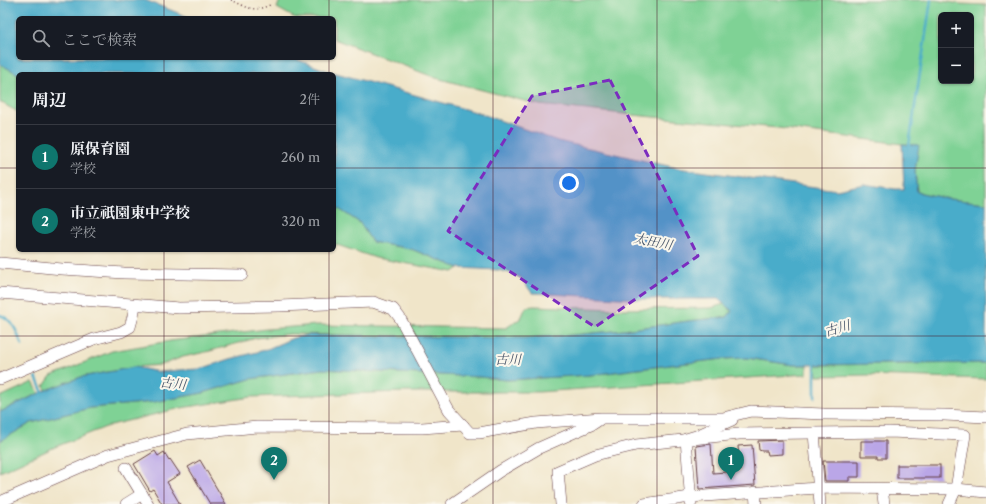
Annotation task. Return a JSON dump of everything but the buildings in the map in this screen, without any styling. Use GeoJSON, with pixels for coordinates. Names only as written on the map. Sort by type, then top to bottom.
{"type":"FeatureCollection","features":[{"type":"Feature","properties":{"kind":"street"},"geometry":{"type":"LineString","coordinates":[[0,263],[124,273],[242,275]]}},
{"type":"Feature","properties":{"kind":"street"},"geometry":{"type":"LineString","coordinates":[[0,293],[179,308],[373,302],[393,309],[400,318],[450,410],[470,433],[479,433],[536,423],[601,418],[723,418],[751,411],[986,417]]}},
{"type":"Feature","properties":{"kind":"street"},"geometry":{"type":"LineString","coordinates":[[0,379],[94,339],[121,332],[130,327],[135,305]]}},
{"type":"Feature","properties":{"kind":"street"},"geometry":{"type":"LineString","coordinates":[[686,439],[696,436],[751,411]]}},
{"type":"Feature","properties":{"kind":"street"},"geometry":{"type":"LineString","coordinates":[[452,504],[500,471],[539,448],[593,424],[601,418]]}},
{"type":"Feature","properties":{"kind":"street"},"geometry":{"type":"LineString","coordinates":[[0,502],[108,455],[187,434],[257,427],[422,428],[464,425]]}},
{"type":"Feature","properties":{"kind":"street"},"geometry":{"type":"LineString","coordinates":[[562,504],[558,471],[595,455],[636,445],[739,434],[888,432],[965,435],[956,489],[949,504]]}},
{"type":"Feature","properties":{"kind":"street"},"geometry":{"type":"LineString","coordinates":[[814,433],[820,504]]}},
{"type":"Feature","properties":{"kind":"street"},"geometry":{"type":"LineString","coordinates":[[686,439],[691,500]]}},
{"type":"Feature","properties":{"kind":"street"},"geometry":{"type":"LineString","coordinates":[[126,468],[145,499],[126,504]]}},
{"type":"Feature","properties":{"kind":"street"},"geometry":{"type":"LineString","coordinates":[[644,504],[755,492],[818,488],[956,489],[986,492]]}},
{"type":"Feature","properties":{"kind":"street"},"geometry":{"type":"LineString","coordinates":[[882,488],[884,504]]}},
{"type":"Feature","properties":{"kind":"street"},"geometry":{"type":"LineString","coordinates":[[755,492],[756,504]]}},
{"type":"Feature","properties":{"kind":"path"},"geometry":{"type":"LineString","coordinates":[[231,0],[252,10],[261,9],[270,5]]}},
{"type":"Feature","properties":{"kind":"highlighted area"},"geometry":{"type":"Polygon","coordinates":[[[610,80],[698,256],[595,327],[448,231],[532,96],[610,80]]]}},
{"type":"Feature","properties":{"kind":"green space"},"geometry":{"type":"Polygon","coordinates":[[[280,0],[936,0],[961,4],[986,5],[986,203],[949,199],[917,192],[915,171],[918,145],[778,128],[540,105],[436,78],[336,40],[336,16],[291,16],[277,8],[280,0]]]}},
{"type":"Feature","properties":{"kind":"green space"},"geometry":{"type":"Polygon","coordinates":[[[0,64],[16,73],[16,111],[0,102],[0,64]]]}},
{"type":"Feature","properties":{"kind":"green space"},"geometry":{"type":"Polygon","coordinates":[[[336,209],[339,209],[360,223],[372,242],[411,249],[459,268],[453,272],[376,258],[336,245],[336,209]]]}},
{"type":"Feature","properties":{"kind":"green space"},"geometry":{"type":"Polygon","coordinates":[[[724,304],[732,311],[727,317],[574,335],[524,338],[290,334],[256,338],[183,357],[161,365],[135,367],[81,377],[46,390],[44,386],[51,376],[112,351],[170,341],[267,329],[317,325],[506,328],[521,318],[526,307],[534,306],[617,309],[711,308],[724,304]]]}},
{"type":"Feature","properties":{"kind":"green space"},"geometry":{"type":"Polygon","coordinates":[[[747,358],[793,365],[807,365],[807,374],[538,392],[403,392],[251,397],[181,408],[111,425],[55,447],[0,472],[0,441],[31,423],[90,408],[154,402],[203,393],[250,379],[322,369],[480,377],[507,380],[590,375],[723,359],[747,358]]]}},
{"type":"Feature","properties":{"kind":"green space"},"geometry":{"type":"Polygon","coordinates":[[[986,363],[986,379],[869,375],[817,376],[816,365],[986,363]]]}},
{"type":"Feature","properties":{"kind":"green space"},"geometry":{"type":"Polygon","coordinates":[[[33,382],[39,393],[0,412],[0,397],[33,382]]]}},
{"type":"Feature","properties":{"kind":"water"},"geometry":{"type":"Polygon","coordinates":[[[0,0],[145,0],[186,16],[16,16],[16,60],[298,60],[332,72],[16,73],[0,64],[0,0]]]}},
{"type":"Feature","properties":{"kind":"water"},"geometry":{"type":"Polygon","coordinates":[[[336,73],[479,113],[558,141],[677,168],[837,190],[864,184],[904,189],[902,144],[919,145],[915,171],[917,192],[949,199],[986,203],[986,363],[793,365],[747,358],[723,359],[590,375],[507,380],[480,377],[322,369],[250,379],[203,393],[154,402],[90,408],[31,423],[0,441],[0,412],[46,390],[81,377],[135,367],[159,372],[200,369],[265,350],[293,338],[308,335],[524,338],[624,330],[727,317],[732,311],[718,299],[636,299],[532,293],[521,278],[510,273],[498,270],[459,268],[411,249],[372,242],[360,223],[339,209],[336,209],[336,73]]]}},
{"type":"Feature","properties":{"kind":"waterway"},"geometry":{"type":"LineString","coordinates":[[909,146],[931,0]]}},
{"type":"Feature","properties":{"kind":"waterway"},"geometry":{"type":"LineString","coordinates":[[0,315],[5,317],[12,324],[22,345]]}},
{"type":"Feature","properties":{"kind":"waterway"},"geometry":{"type":"LineString","coordinates":[[815,362],[815,397]]}},
{"type":"Feature","properties":{"kind":"waterway"},"geometry":{"type":"LineString","coordinates":[[36,377],[43,393]]}},
{"type":"Feature","properties":{"kind":"place","name":"市立祇園東中学校"},"geometry":{"type":"Point","coordinates":[274,480]}},
{"type":"Feature","properties":{"kind":"place","name":"原保育園"},"geometry":{"type":"Point","coordinates":[731,480]}},
{"type":"Feature","properties":{"kind":"water label","name":"太田川"},"geometry":{"type":"Point","coordinates":[653,241]}},
{"type":"Feature","properties":{"kind":"water label","name":"古川"},"geometry":{"type":"Point","coordinates":[837,328]}},
{"type":"Feature","properties":{"kind":"water label","name":"古川"},"geometry":{"type":"Point","coordinates":[508,359]}},
{"type":"Feature","properties":{"kind":"water label","name":"古川"},"geometry":{"type":"Point","coordinates":[173,383]}}]}
